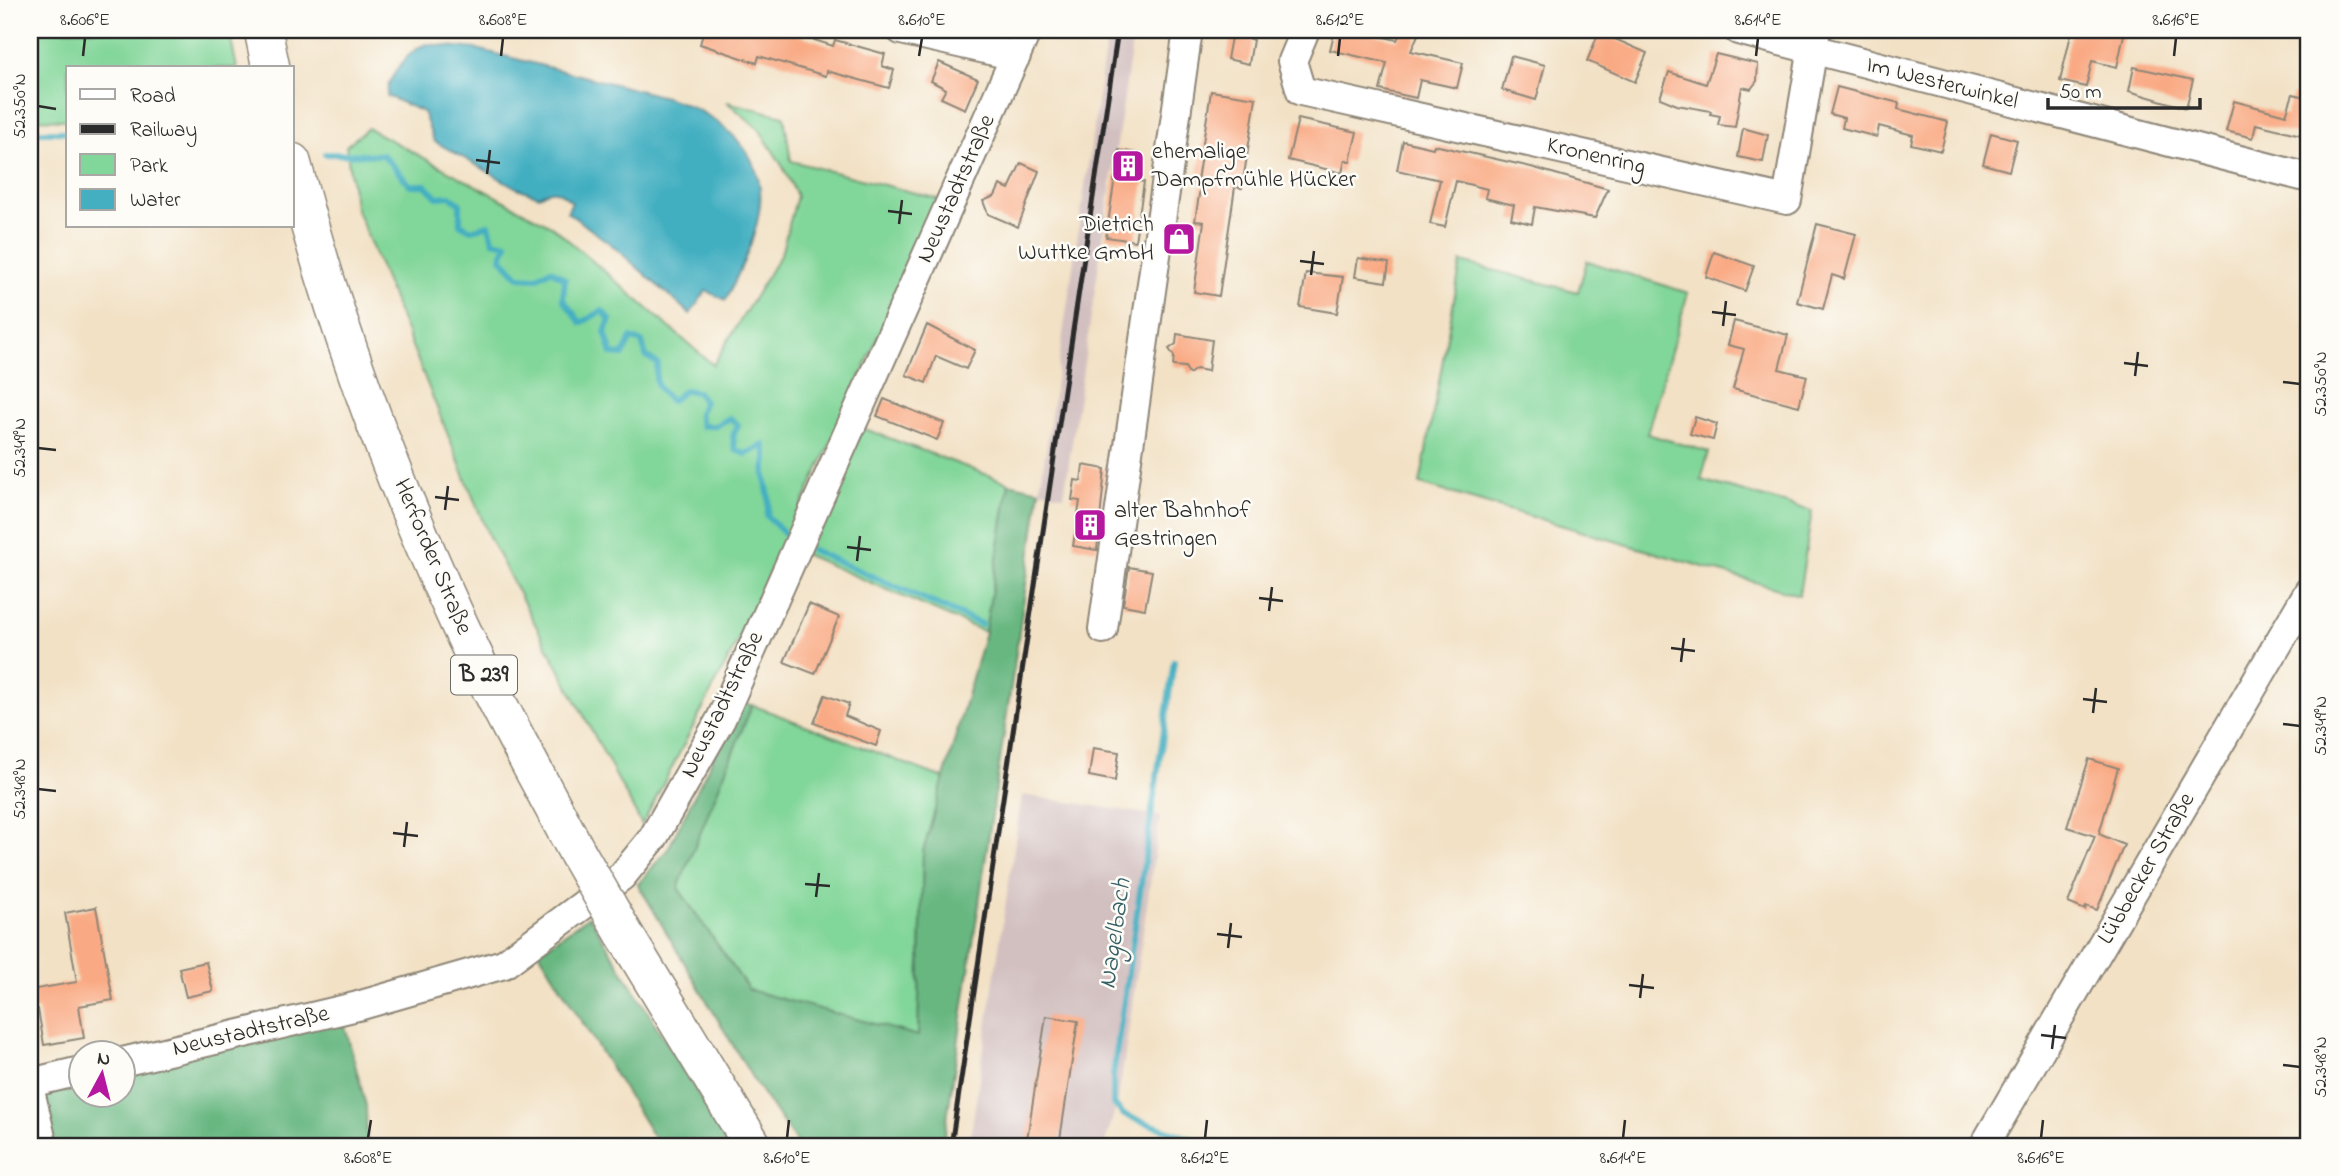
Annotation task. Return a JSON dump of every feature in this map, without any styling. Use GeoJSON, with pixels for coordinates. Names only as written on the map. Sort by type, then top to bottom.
{"type":"FeatureCollection","features":[{"type":"Feature","properties":{"kind":"main road"},"geometry":{"type":"LineString","coordinates":[[263,30],[271,66]]}},
{"type":"Feature","properties":{"kind":"main road","name":"Herforder Straße"},"geometry":{"type":"LineString","coordinates":[[294,169],[344,337],[403,493],[478,663],[577,852],[753,1146]]}},
{"type":"Feature","properties":{"kind":"street"},"geometry":{"type":"LineString","coordinates":[[901,30],[1016,56]]}},
{"type":"Feature","properties":{"kind":"street","name":"Neustadtstraße"},"geometry":{"type":"LineString","coordinates":[[136,1059],[358,1006],[504,964],[622,876],[653,838],[721,719],[1027,30]]}},
{"type":"Feature","properties":{"kind":"street"},"geometry":{"type":"LineString","coordinates":[[1103,629],[1188,30]]}},
{"type":"Feature","properties":{"kind":"street","name":"Kronenring"},"geometry":{"type":"LineString","coordinates":[[1306,30],[1292,61],[1301,91],[1787,200],[1814,40]]}},
{"type":"Feature","properties":{"kind":"street","name":"Im Westerwinkel"},"geometry":{"type":"LineString","coordinates":[[1738,30],[1814,40],[2309,178]]}},
{"type":"Feature","properties":{"kind":"street","name":"Lübbecker Straße"},"geometry":{"type":"LineString","coordinates":[[1984,1146],[2309,591]]}},
{"type":"Feature","properties":{"kind":"street"},"geometry":{"type":"LineString","coordinates":[[30,1083],[66,1075]]}},
{"type":"Feature","properties":{"kind":"street"},"geometry":{"type":"LineString","coordinates":[[30,1091],[43,1146]]}},
{"type":"Feature","properties":{"kind":"shaded area"},"geometry":{"type":"Polygon","coordinates":[[[1108,30],[1134,30],[1064,496],[1040,490],[1108,30]]]}},
{"type":"Feature","properties":{"kind":"shaded area"},"geometry":{"type":"Polygon","coordinates":[[[1022,795],[1160,816],[1118,1101],[1104,1146],[969,1146],[1022,795]]]}},
{"type":"Feature","properties":{"kind":"green space"},"geometry":{"type":"Polygon","coordinates":[[[30,30],[229,30],[237,66],[66,66],[66,120],[30,119],[30,30]]]}},
{"type":"Feature","properties":{"kind":"green space"},"geometry":{"type":"Polygon","coordinates":[[[727,102],[784,116],[791,161],[938,199],[842,419],[744,629],[642,825],[490,539],[355,205],[346,146],[368,128],[553,227],[713,365],[781,254],[797,196],[783,167],[759,129],[727,102]]]}},
{"type":"Feature","properties":{"kind":"green space"},"geometry":{"type":"Polygon","coordinates":[[[1587,261],[1688,293],[1647,434],[1709,452],[1701,480],[1812,511],[1799,595],[1420,484],[1461,262],[1578,292],[1587,261]]]}},
{"type":"Feature","properties":{"kind":"green space"},"geometry":{"type":"Polygon","coordinates":[[[862,428],[1009,483],[985,632],[804,554],[862,428]]]}},
{"type":"Feature","properties":{"kind":"green space"},"geometry":{"type":"Polygon","coordinates":[[[1009,483],[1040,490],[943,1146],[799,1146],[754,1081],[638,884],[668,849],[740,703],[752,705],[678,888],[749,990],[918,1036],[923,852],[985,632],[1009,483]]]}},
{"type":"Feature","properties":{"kind":"green space"},"geometry":{"type":"Polygon","coordinates":[[[752,705],[946,779],[923,852],[918,1036],[749,990],[678,888],[752,705]]]}},
{"type":"Feature","properties":{"kind":"green space"},"geometry":{"type":"Polygon","coordinates":[[[589,916],[730,1146],[659,1146],[539,952],[589,916]]]}},
{"type":"Feature","properties":{"kind":"green space"},"geometry":{"type":"Polygon","coordinates":[[[312,1025],[345,1026],[366,1106],[367,1146],[49,1146],[34,1087],[66,1080],[66,1110],[136,1110],[136,1064],[312,1025]]]}},
{"type":"Feature","properties":{"kind":"water"},"geometry":{"type":"Polygon","coordinates":[[[427,44],[477,49],[665,97],[700,112],[732,134],[754,165],[760,204],[752,241],[726,300],[706,291],[690,314],[612,245],[567,212],[572,202],[563,195],[553,191],[539,196],[517,188],[434,141],[423,112],[387,96],[391,81],[401,65],[414,51],[427,44]]]}},
{"type":"Feature","properties":{"kind":"building"},"geometry":{"type":"Polygon","coordinates":[[[704,30],[783,30],[833,46],[835,40],[885,54],[882,66],[894,70],[889,88],[827,71],[826,76],[759,56],[757,63],[700,44],[704,30]]]}},
{"type":"Feature","properties":{"kind":"building"},"geometry":{"type":"Polygon","coordinates":[[[1335,30],[1354,30],[1397,40],[1402,30],[1420,30],[1411,51],[1463,63],[1457,88],[1420,80],[1416,98],[1380,90],[1387,63],[1330,50],[1335,30]]]}},
{"type":"Feature","properties":{"kind":"building"},"geometry":{"type":"Polygon","coordinates":[[[2072,30],[2125,30],[2117,67],[2092,61],[2086,87],[2060,81],[2072,30]]]}},
{"type":"Feature","properties":{"kind":"building"},"geometry":{"type":"Polygon","coordinates":[[[1232,32],[1253,40],[1249,64],[1227,59],[1232,32]]]}},
{"type":"Feature","properties":{"kind":"building"},"geometry":{"type":"Polygon","coordinates":[[[1599,32],[1647,53],[1635,82],[1587,61],[1599,32]]]}},
{"type":"Feature","properties":{"kind":"building"},"geometry":{"type":"Polygon","coordinates":[[[1716,54],[1758,64],[1757,81],[1751,89],[1742,87],[1735,127],[1718,125],[1720,116],[1710,114],[1711,111],[1677,105],[1660,98],[1669,72],[1706,84],[1716,54]]]}},
{"type":"Feature","properties":{"kind":"building"},"geometry":{"type":"Polygon","coordinates":[[[1511,56],[1545,65],[1536,100],[1502,90],[1511,56]]]}},
{"type":"Feature","properties":{"kind":"building"},"geometry":{"type":"Polygon","coordinates":[[[939,62],[978,79],[965,109],[941,98],[946,89],[931,81],[939,62]]]}},
{"type":"Feature","properties":{"kind":"building"},"geometry":{"type":"Polygon","coordinates":[[[2134,67],[2193,80],[2186,108],[2129,91],[2134,67]]]}},
{"type":"Feature","properties":{"kind":"building"},"geometry":{"type":"Polygon","coordinates":[[[1837,87],[1899,103],[1898,109],[1948,122],[1941,151],[1911,144],[1913,135],[1879,126],[1877,137],[1842,128],[1844,118],[1830,114],[1837,87]]]}},
{"type":"Feature","properties":{"kind":"building"},"geometry":{"type":"Polygon","coordinates":[[[1211,91],[1256,98],[1242,188],[1235,187],[1219,296],[1194,292],[1204,222],[1195,221],[1201,182],[1197,181],[1211,91]]]}},
{"type":"Feature","properties":{"kind":"building"},"geometry":{"type":"Polygon","coordinates":[[[2293,94],[2309,98],[2309,137],[2256,124],[2253,138],[2226,131],[2234,101],[2286,115],[2293,94]]]}},
{"type":"Feature","properties":{"kind":"building"},"geometry":{"type":"Polygon","coordinates":[[[1298,119],[1357,132],[1350,162],[1345,160],[1342,173],[1288,160],[1298,119]]]}},
{"type":"Feature","properties":{"kind":"building"},"geometry":{"type":"Polygon","coordinates":[[[1743,128],[1768,135],[1763,162],[1738,157],[1743,128]]]}},
{"type":"Feature","properties":{"kind":"building"},"geometry":{"type":"Polygon","coordinates":[[[1991,133],[2017,140],[2009,171],[1983,164],[1991,133]]]}},
{"type":"Feature","properties":{"kind":"building"},"geometry":{"type":"Polygon","coordinates":[[[1403,141],[1433,148],[1434,145],[1531,167],[1608,189],[1595,218],[1535,207],[1532,224],[1511,219],[1514,205],[1485,198],[1487,189],[1456,181],[1445,227],[1430,224],[1440,180],[1397,170],[1403,141]]]}},
{"type":"Feature","properties":{"kind":"building"},"geometry":{"type":"Polygon","coordinates":[[[1119,150],[1142,154],[1138,181],[1144,182],[1135,241],[1106,237],[1119,150]]]}},
{"type":"Feature","properties":{"kind":"building"},"geometry":{"type":"Polygon","coordinates":[[[1021,163],[1039,171],[1018,227],[988,214],[983,201],[995,196],[1000,185],[1009,189],[1021,163]]]}},
{"type":"Feature","properties":{"kind":"building"},"geometry":{"type":"Polygon","coordinates":[[[1817,224],[1856,234],[1844,279],[1832,275],[1823,309],[1797,302],[1817,224]]]}},
{"type":"Feature","properties":{"kind":"building"},"geometry":{"type":"Polygon","coordinates":[[[1714,252],[1754,266],[1745,291],[1706,277],[1714,252]]]}},
{"type":"Feature","properties":{"kind":"building"},"geometry":{"type":"Polygon","coordinates":[[[1358,258],[1389,263],[1386,282],[1355,277],[1358,258]]]}},
{"type":"Feature","properties":{"kind":"building"},"geometry":{"type":"Polygon","coordinates":[[[1306,273],[1343,277],[1337,313],[1300,307],[1306,273]]]}},
{"type":"Feature","properties":{"kind":"building"},"geometry":{"type":"Polygon","coordinates":[[[1734,321],[1788,335],[1779,369],[1807,376],[1799,406],[1733,389],[1744,349],[1728,345],[1734,321]]]}},
{"type":"Feature","properties":{"kind":"building"},"geometry":{"type":"Polygon","coordinates":[[[927,325],[975,350],[966,369],[936,356],[926,383],[906,375],[927,325]]]}},
{"type":"Feature","properties":{"kind":"building"},"geometry":{"type":"Polygon","coordinates":[[[1177,334],[1212,340],[1208,371],[1196,369],[1189,374],[1185,367],[1173,366],[1174,356],[1169,349],[1176,344],[1177,334]]]}},
{"type":"Feature","properties":{"kind":"building"},"geometry":{"type":"Polygon","coordinates":[[[884,399],[944,423],[937,440],[877,416],[884,399]]]}},
{"type":"Feature","properties":{"kind":"building"},"geometry":{"type":"Polygon","coordinates":[[[1695,417],[1717,424],[1713,440],[1690,434],[1695,417]]]}},
{"type":"Feature","properties":{"kind":"building","name":"alter Bahnhof Gestringen"},"geometry":{"type":"Polygon","coordinates":[[[1083,465],[1105,469],[1097,550],[1073,546],[1080,501],[1072,500],[1075,480],[1081,481],[1083,465]]]}},
{"type":"Feature","properties":{"kind":"building"},"geometry":{"type":"Polygon","coordinates":[[[1129,567],[1152,571],[1145,609],[1123,605],[1129,567]]]}},
{"type":"Feature","properties":{"kind":"building"},"geometry":{"type":"Polygon","coordinates":[[[809,604],[839,617],[815,674],[784,662],[809,604]]]}},
{"type":"Feature","properties":{"kind":"building"},"geometry":{"type":"Polygon","coordinates":[[[825,695],[849,704],[845,716],[881,731],[876,746],[814,723],[825,695]]]}},
{"type":"Feature","properties":{"kind":"building"},"geometry":{"type":"Polygon","coordinates":[[[1093,748],[1119,752],[1115,781],[1089,776],[1093,748]]]}},
{"type":"Feature","properties":{"kind":"building"},"geometry":{"type":"Polygon","coordinates":[[[2089,759],[2118,768],[2099,834],[2124,845],[2097,910],[2086,906],[2085,910],[2068,903],[2095,836],[2067,827],[2089,759]]]}},
{"type":"Feature","properties":{"kind":"building"},"geometry":{"type":"Polygon","coordinates":[[[96,907],[113,1000],[79,1006],[84,1038],[44,1045],[38,1009],[30,1010],[30,990],[77,982],[65,913],[96,907]]]}},
{"type":"Feature","properties":{"kind":"building"},"geometry":{"type":"Polygon","coordinates":[[[206,962],[213,991],[186,997],[179,968],[206,962]]]}},
{"type":"Feature","properties":{"kind":"building"},"geometry":{"type":"Polygon","coordinates":[[[1046,1016],[1078,1021],[1059,1146],[1026,1146],[1046,1016]]]}},
{"type":"Feature","properties":{"kind":"waterway"},"geometry":{"type":"LineString","coordinates":[[30,132],[66,132]]}},
{"type":"Feature","properties":{"kind":"waterway"},"geometry":{"type":"LineString","coordinates":[[325,154],[383,155],[410,185],[425,185],[437,197],[450,196],[460,204],[460,224],[471,230],[489,225],[493,241],[507,244],[501,258],[519,277],[536,278],[551,270],[565,279],[563,299],[581,323],[602,311],[610,319],[605,332],[612,354],[623,355],[631,338],[642,342],[646,356],[658,364],[657,385],[671,401],[685,390],[697,392],[704,401],[699,414],[702,426],[715,426],[730,418],[738,425],[733,436],[735,450],[746,454],[764,445],[769,498],[767,516],[784,533]]}},
{"type":"Feature","properties":{"kind":"waterway"},"geometry":{"type":"LineString","coordinates":[[812,550],[981,624]]}},
{"type":"Feature","properties":{"kind":"waterway","name":"Nagelbach"},"geometry":{"type":"LineString","coordinates":[[1174,661],[1113,1075],[1113,1103],[1124,1115],[1212,1146]]}},
{"type":"Feature","properties":{"kind":"railway"},"geometry":{"type":"LineString","coordinates":[[951,1146],[1118,30]]}},
{"type":"Feature","properties":{"kind":"place","name":"ehemalige Dampfmühle Hücker"},"geometry":{"type":"Point","coordinates":[1128,166]}},
{"type":"Feature","properties":{"kind":"place","name":"Dietrich Wuttke GmbH"},"geometry":{"type":"Point","coordinates":[1179,239]}},
{"type":"Feature","properties":{"kind":"place","name":"alter Bahnhof Gestringen"},"geometry":{"type":"Point","coordinates":[1090,525]}}]}
